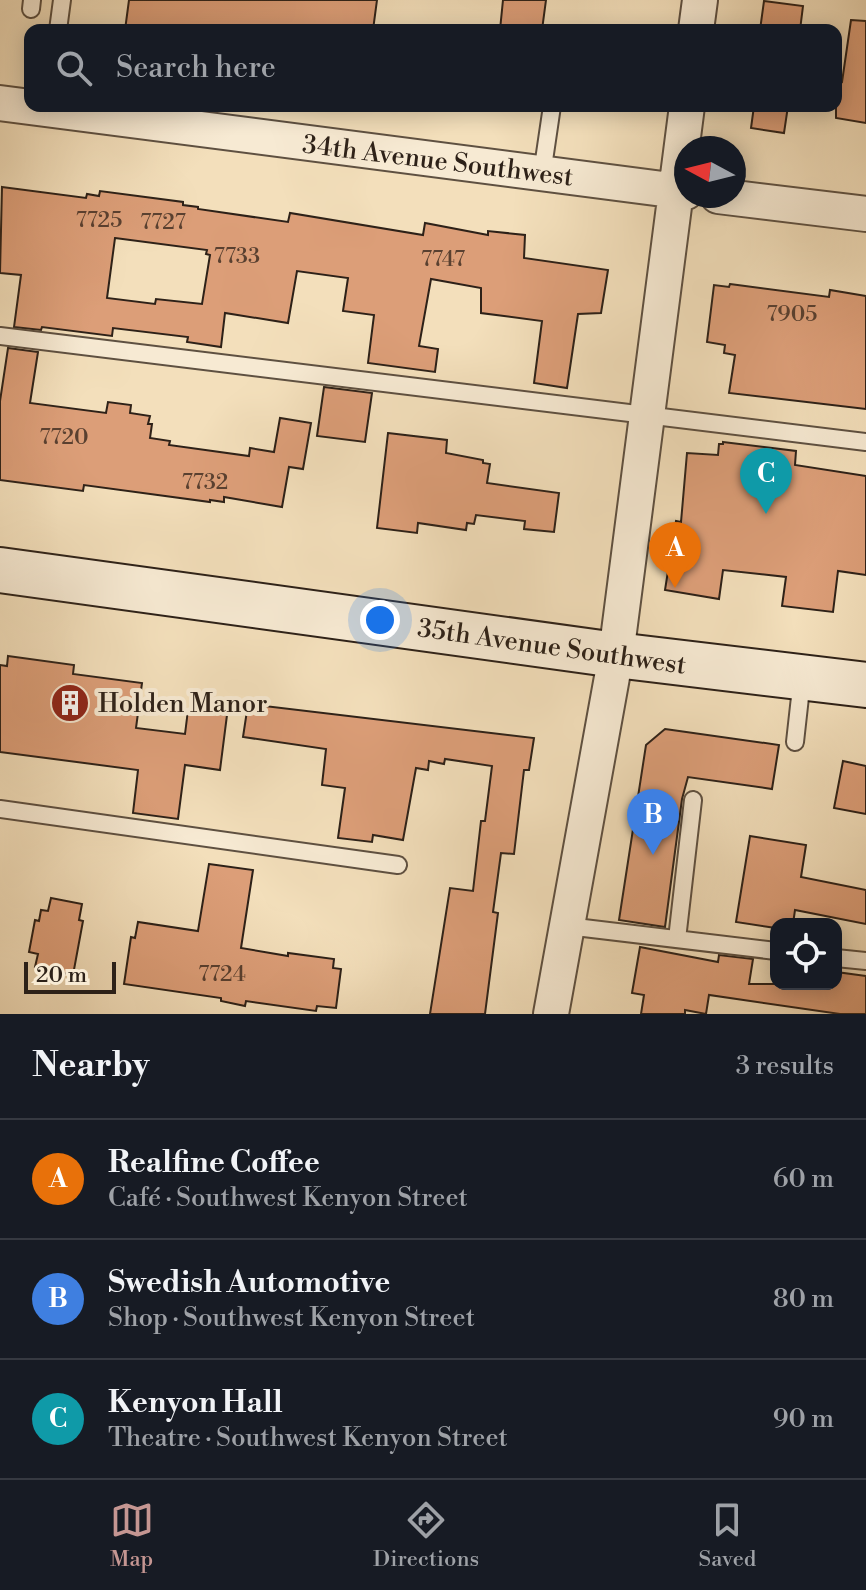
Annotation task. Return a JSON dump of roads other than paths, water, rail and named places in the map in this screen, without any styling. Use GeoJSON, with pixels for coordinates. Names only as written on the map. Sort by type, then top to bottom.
{"type":"FeatureCollection","features":[{"type":"Feature","properties":{"kind":"main road","name":"35th Avenue Southwest"},"geometry":{"type":"LineString","coordinates":[[0,570],[616,655],[866,685]]}},
{"type":"Feature","properties":{"kind":"street"},"geometry":{"type":"LineString","coordinates":[[697,24],[700,0]]}},
{"type":"Feature","properties":{"kind":"street","name":"34th Avenue Southwest"},"geometry":{"type":"LineString","coordinates":[[0,103],[24,105]]}},
{"type":"Feature","properties":{"kind":"street","name":"34th Avenue Southwest"},"geometry":{"type":"LineString","coordinates":[[80,112],[674,191]]}},
{"type":"Feature","properties":{"kind":"street"},"geometry":{"type":"LineString","coordinates":[[685,136],[687,112]]}},
{"type":"Feature","properties":{"kind":"street"},"geometry":{"type":"LineString","coordinates":[[746,199],[866,214]]}},
{"type":"Feature","properties":{"kind":"street"},"geometry":{"type":"LineString","coordinates":[[551,1014],[616,655],[679,208]]}},
{"type":"Feature","properties":{"kind":"lane"},"geometry":{"type":"LineString","coordinates":[[59,24],[62,0]]}},
{"type":"Feature","properties":{"kind":"lane"},"geometry":{"type":"LineString","coordinates":[[542,174],[551,112]]}},
{"type":"Feature","properties":{"kind":"lane"},"geometry":{"type":"LineString","coordinates":[[0,336],[866,442]]}},
{"type":"Feature","properties":{"kind":"lane"},"geometry":{"type":"LineString","coordinates":[[795,742],[802,678]]}},
{"type":"Feature","properties":{"kind":"lane"},"geometry":{"type":"LineString","coordinates":[[677,939],[693,800]]}},
{"type":"Feature","properties":{"kind":"lane"},"geometry":{"type":"LineString","coordinates":[[0,809],[398,865]]}},
{"type":"Feature","properties":{"kind":"lane"},"geometry":{"type":"LineString","coordinates":[[567,926],[770,950]]}},
{"type":"Feature","properties":{"kind":"lane"},"geometry":{"type":"LineString","coordinates":[[842,959],[866,961]]}},
{"type":"Feature","properties":{"kind":"place","name":"Kenyon Hall"},"geometry":{"type":"Point","coordinates":[766,514]}},
{"type":"Feature","properties":{"kind":"place","name":"Realfine Coffee"},"geometry":{"type":"Point","coordinates":[675,588]}},
{"type":"Feature","properties":{"kind":"place","name":"Holden Manor"},"geometry":{"type":"Point","coordinates":[70,703]}},
{"type":"Feature","properties":{"kind":"place","name":"Swedish Automotive"},"geometry":{"type":"Point","coordinates":[653,855]}}]}
